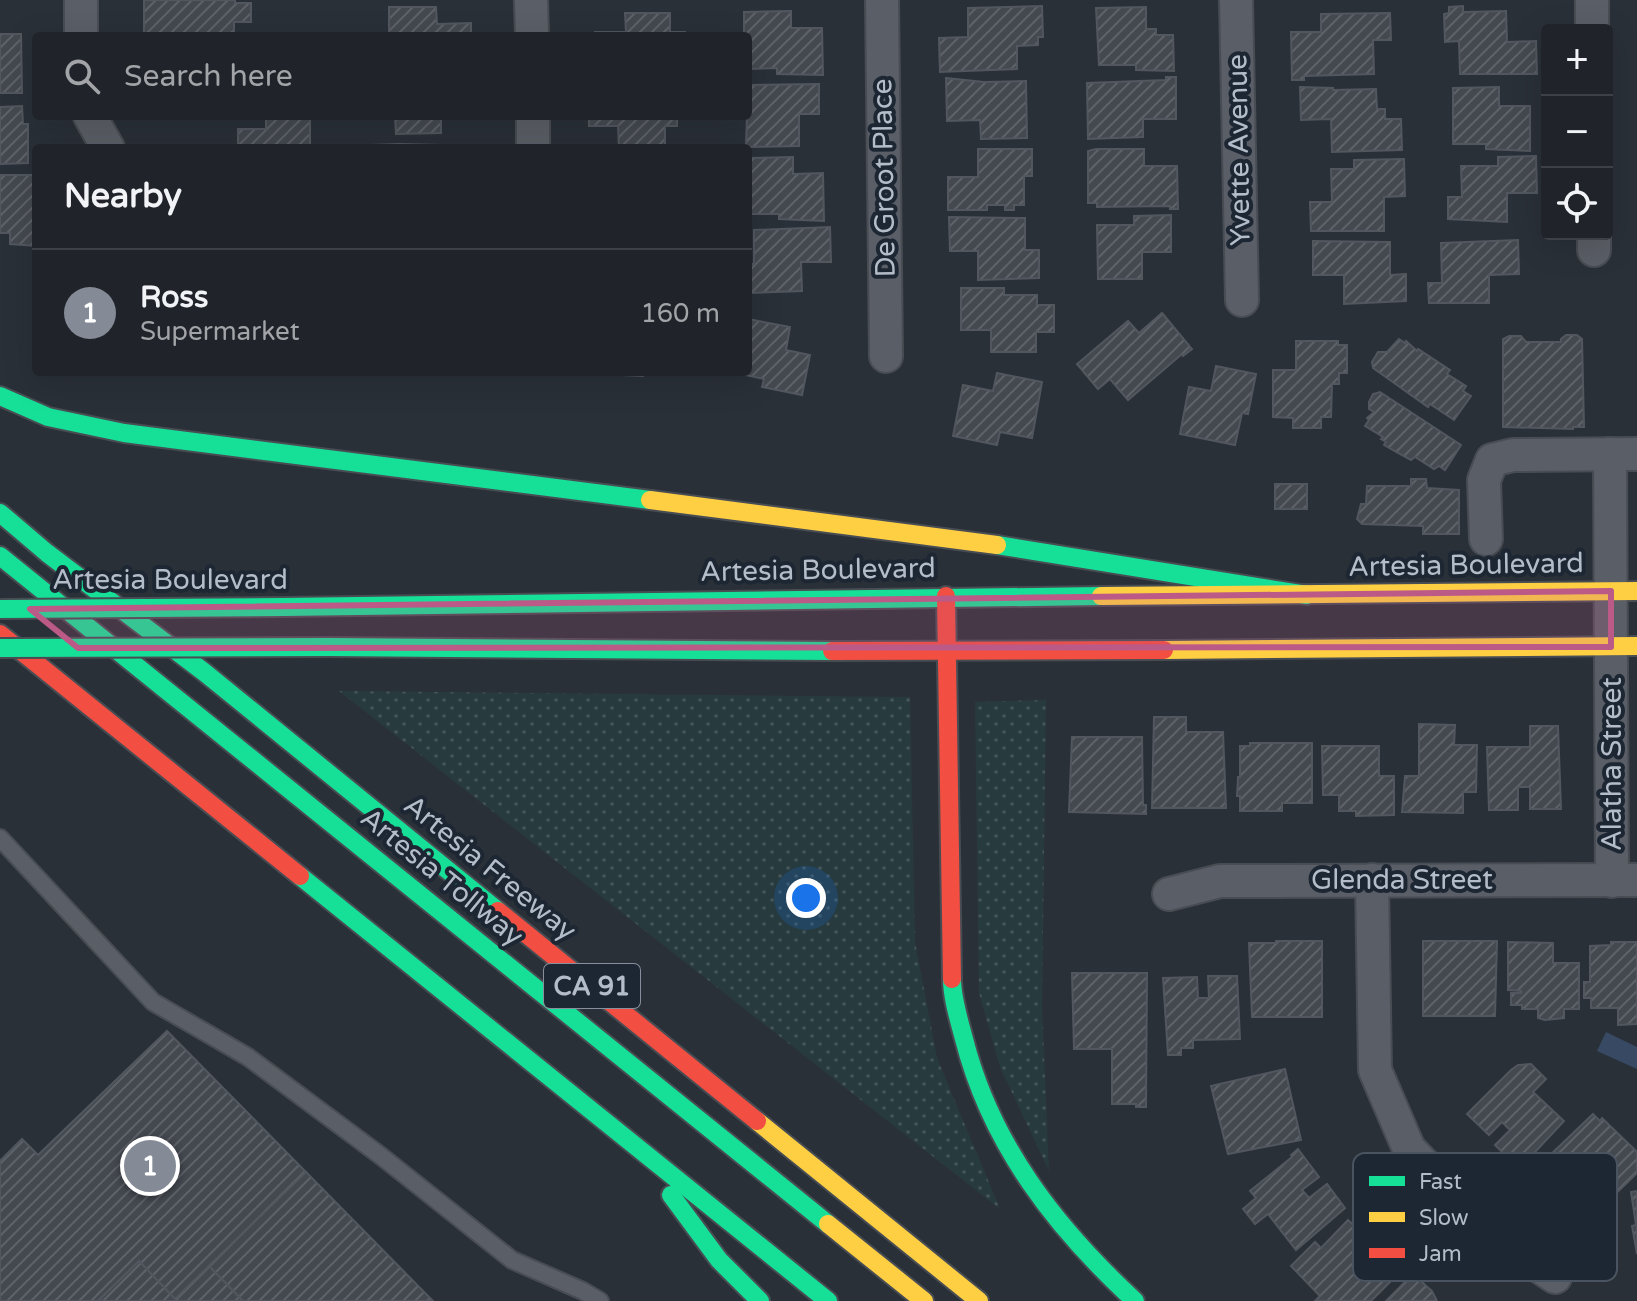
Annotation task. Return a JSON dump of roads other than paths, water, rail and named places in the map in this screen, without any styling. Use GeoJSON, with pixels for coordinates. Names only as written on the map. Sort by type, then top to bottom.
{"type":"FeatureCollection","features":[{"type":"Feature","properties":{"kind":"main road"},"geometry":{"type":"LineString","coordinates":[[0,396],[48,417],[124,433],[972,541],[1307,595]]}},
{"type":"Feature","properties":{"kind":"main road","name":"Artesia Freeway"},"geometry":{"type":"LineString","coordinates":[[0,513],[47,553],[204,672],[979,1301]]}},
{"type":"Feature","properties":{"kind":"main road","name":"Artesia Tollway"},"geometry":{"type":"LineString","coordinates":[[0,556],[924,1301]]}},
{"type":"Feature","properties":{"kind":"main road","name":"Artesia Boulevard"},"geometry":{"type":"LineString","coordinates":[[6,602],[283,607],[946,596],[1624,591]]}},
{"type":"Feature","properties":{"kind":"main road"},"geometry":{"type":"LineString","coordinates":[[946,596],[952,985],[965,1045],[982,1096],[1004,1144],[1029,1186],[1088,1259],[1135,1301]]}},
{"type":"Feature","properties":{"kind":"main road"},"geometry":{"type":"LineString","coordinates":[[6,602],[99,665]]}},
{"type":"Feature","properties":{"kind":"main road"},"geometry":{"type":"LineString","coordinates":[[0,634],[828,1301]]}},
{"type":"Feature","properties":{"kind":"main road"},"geometry":{"type":"LineString","coordinates":[[0,648],[947,652],[1624,646]]}},
{"type":"Feature","properties":{"kind":"main road"},"geometry":{"type":"LineString","coordinates":[[637,1147],[719,1260],[760,1301]]}},
{"type":"Feature","properties":{"kind":"street"},"geometry":{"type":"LineString","coordinates":[[81,0],[81,32]]}},
{"type":"Feature","properties":{"kind":"street"},"geometry":{"type":"LineString","coordinates":[[531,0],[532,32]]}},
{"type":"Feature","properties":{"kind":"street","name":"De Groot Place"},"geometry":{"type":"LineString","coordinates":[[882,0],[886,356]]}},
{"type":"Feature","properties":{"kind":"street","name":"Yvette Avenue"},"geometry":{"type":"LineString","coordinates":[[1236,0],[1242,300]]}},
{"type":"Feature","properties":{"kind":"street"},"geometry":{"type":"LineString","coordinates":[[1592,0],[1592,24]]}},
{"type":"Feature","properties":{"kind":"street"},"geometry":{"type":"LineString","coordinates":[[92,120],[106,144]]}},
{"type":"Feature","properties":{"kind":"street"},"geometry":{"type":"LineString","coordinates":[[533,120],[533,144]]}},
{"type":"Feature","properties":{"kind":"street"},"geometry":{"type":"LineString","coordinates":[[1486,539],[1484,480],[1492,460],[1513,455],[1624,454]]}},
{"type":"Feature","properties":{"kind":"street","name":"Alatha Street"},"geometry":{"type":"LineString","coordinates":[[1624,454],[1625,880]]}},
{"type":"Feature","properties":{"kind":"street"},"geometry":{"type":"LineString","coordinates":[[1372,880],[1375,1070],[1413,1153]]}},
{"type":"Feature","properties":{"kind":"street","name":"Glenda Street"},"geometry":{"type":"LineString","coordinates":[[1169,894],[1220,881],[1625,880]]}},
{"type":"Feature","properties":{"kind":"lane"},"geometry":{"type":"LineString","coordinates":[[0,838],[153,1002],[248,1057],[381,1156],[512,1260],[600,1301]]}},
{"type":"Feature","properties":{"kind":"water"},"geometry":{"type":"Polygon","coordinates":[[[1606,1032],[1637,1047],[1637,1069],[1597,1051],[1606,1032]]]}},
{"type":"Feature","properties":{"kind":"place","name":"Ross"},"geometry":{"type":"Point","coordinates":[150,1166]}}]}
